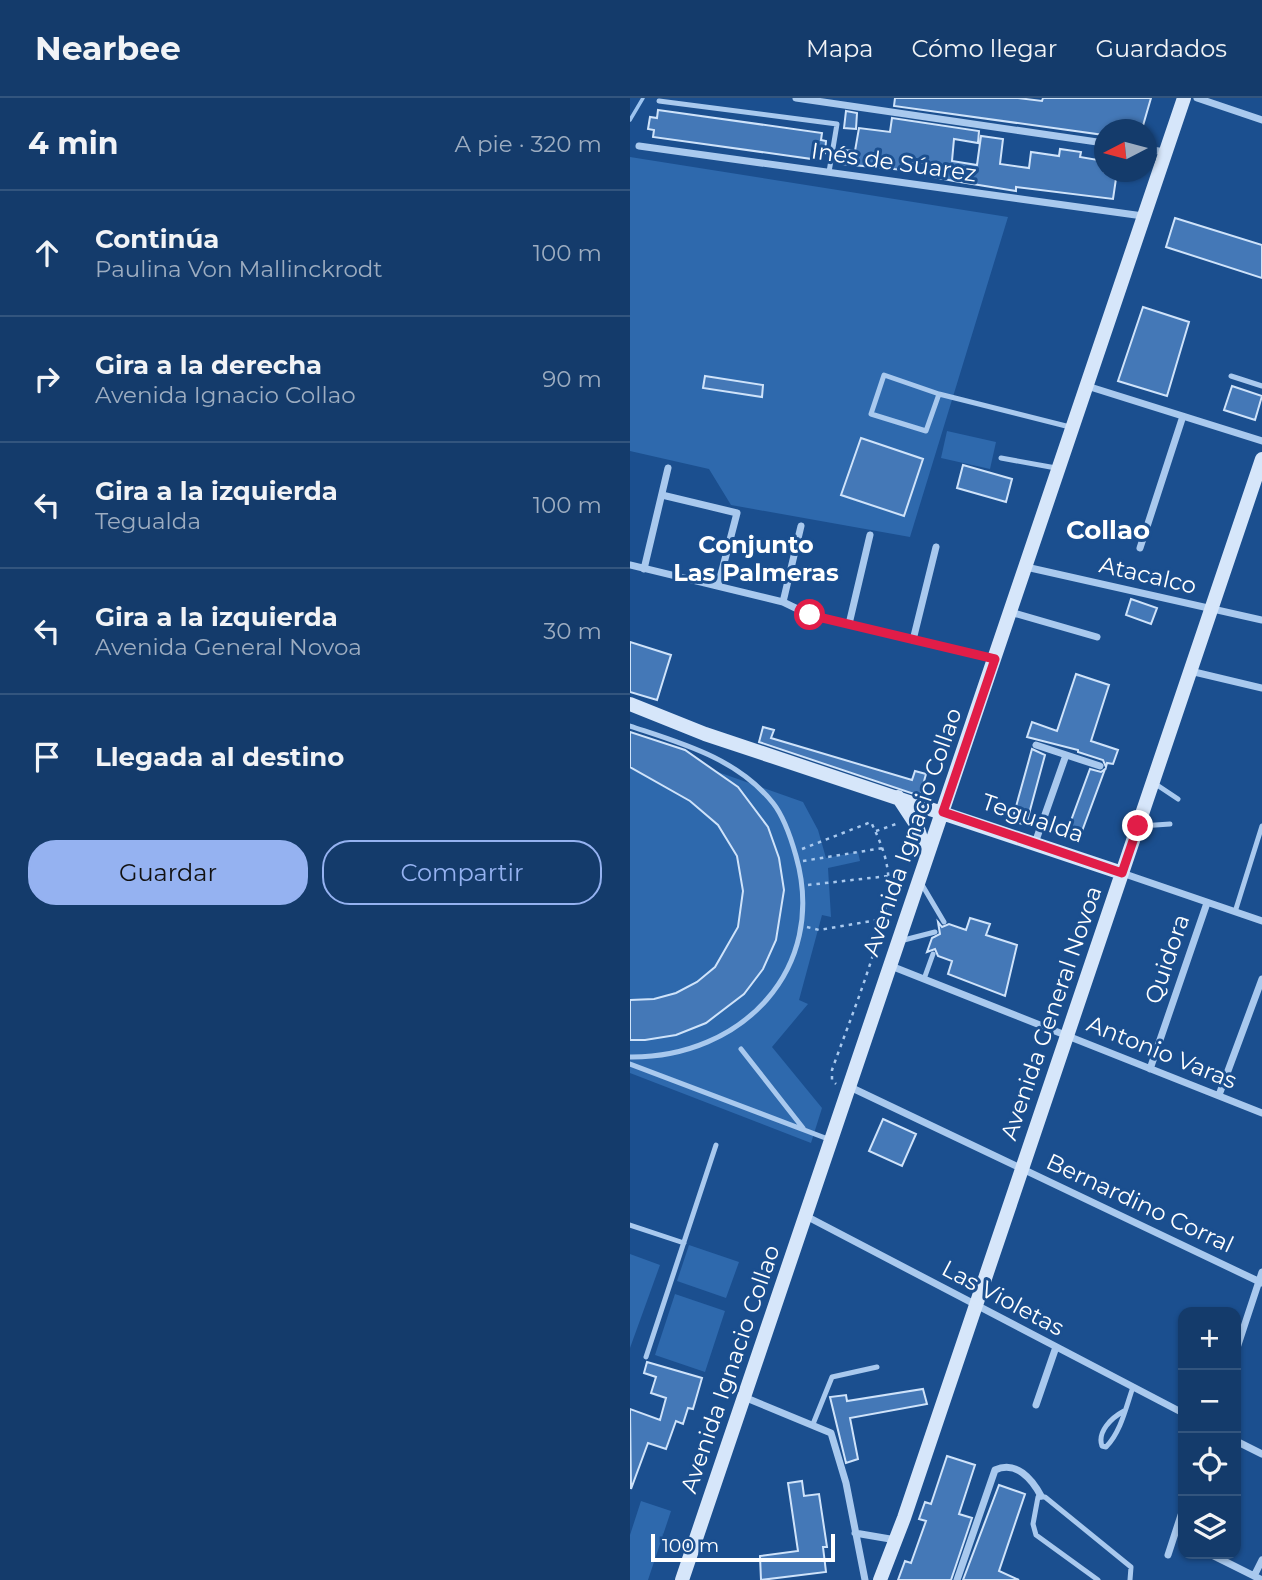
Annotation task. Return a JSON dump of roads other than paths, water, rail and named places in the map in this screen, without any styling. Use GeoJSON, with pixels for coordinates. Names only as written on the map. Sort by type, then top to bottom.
{"type":"FeatureCollection","features":[{"type":"Feature","properties":{"kind":"main road","name":"Avenida Ignacio Collao"},"geometry":{"type":"LineString","coordinates":[[685,1579],[744,1397],[1184,98]]}},
{"type":"Feature","properties":{"kind":"main road","name":"Avenida General Novoa"},"geometry":{"type":"LineString","coordinates":[[880,1580],[897,1540],[977,1306],[1262,458]]}},
{"type":"Feature","properties":{"kind":"main road","name":"Tegualda"},"geometry":{"type":"LineString","coordinates":[[630,704],[705,734],[898,796],[1122,873]]}},
{"type":"Feature","properties":{"kind":"main road"},"geometry":{"type":"LineString","coordinates":[[898,796],[913,818],[927,859]]}},
{"type":"Feature","properties":{"kind":"street"},"geometry":{"type":"LineString","coordinates":[[797,98],[1094,142]]}},
{"type":"Feature","properties":{"kind":"street"},"geometry":{"type":"LineString","coordinates":[[1197,98],[1262,120]]}},
{"type":"Feature","properties":{"kind":"street","name":"Inés de Súarez"},"geometry":{"type":"LineString","coordinates":[[639,146],[1144,216]]}},
{"type":"Feature","properties":{"kind":"street"},"geometry":{"type":"LineString","coordinates":[[1157,151],[1165,152]]}},
{"type":"Feature","properties":{"kind":"street"},"geometry":{"type":"LineString","coordinates":[[1087,386],[1262,440]]}},
{"type":"Feature","properties":{"kind":"street"},"geometry":{"type":"LineString","coordinates":[[1140,548],[1183,416]]}},
{"type":"Feature","properties":{"kind":"street"},"geometry":{"type":"LineString","coordinates":[[644,569],[668,468]]}},
{"type":"Feature","properties":{"kind":"street"},"geometry":{"type":"LineString","coordinates":[[662,495],[737,513],[718,586]]}},
{"type":"Feature","properties":{"kind":"street"},"geometry":{"type":"LineString","coordinates":[[783,602],[801,526]]}},
{"type":"Feature","properties":{"kind":"street"},"geometry":{"type":"LineString","coordinates":[[849,624],[870,535]]}},
{"type":"Feature","properties":{"kind":"street"},"geometry":{"type":"LineString","coordinates":[[913,640],[936,547]]}},
{"type":"Feature","properties":{"kind":"street"},"geometry":{"type":"LineString","coordinates":[[630,565],[783,602],[810,615],[995,659]]}},
{"type":"Feature","properties":{"kind":"street","name":"Atacalco"},"geometry":{"type":"LineString","coordinates":[[1026,567],[1262,620]]}},
{"type":"Feature","properties":{"kind":"street"},"geometry":{"type":"LineString","coordinates":[[1010,612],[1097,637]]}},
{"type":"Feature","properties":{"kind":"street"},"geometry":{"type":"LineString","coordinates":[[1190,671],[1262,688]]}},
{"type":"Feature","properties":{"kind":"street"},"geometry":{"type":"LineString","coordinates":[[1036,745],[1100,766]]}},
{"type":"Feature","properties":{"kind":"street"},"geometry":{"type":"LineString","coordinates":[[1035,843],[1066,755]]}},
{"type":"Feature","properties":{"kind":"street","name":"Tegualda"},"geometry":{"type":"LineString","coordinates":[[1122,873],[1262,921]]}},
{"type":"Feature","properties":{"kind":"street","name":"Quidora"},"geometry":{"type":"LineString","coordinates":[[1150,1069],[1207,903]]}},
{"type":"Feature","properties":{"kind":"street","name":"Antonio Varas"},"geometry":{"type":"LineString","coordinates":[[891,966],[1262,1113]]}},
{"type":"Feature","properties":{"kind":"street"},"geometry":{"type":"LineString","coordinates":[[1219,1096],[1262,979]]}},
{"type":"Feature","properties":{"kind":"street","name":"Bernardino Corral"},"geometry":{"type":"LineString","coordinates":[[850,1087],[1260,1282]]}},
{"type":"Feature","properties":{"kind":"street","name":"Las Violetas"},"geometry":{"type":"LineString","coordinates":[[806,1216],[1178,1410]]}},
{"type":"Feature","properties":{"kind":"street"},"geometry":{"type":"LineString","coordinates":[[1241,1337],[1262,1272]]}},
{"type":"Feature","properties":{"kind":"street"},"geometry":{"type":"LineString","coordinates":[[1036,1405],[1056,1347]]}},
{"type":"Feature","properties":{"kind":"street"},"geometry":{"type":"LineString","coordinates":[[744,1397],[831,1433],[836,1441],[865,1580]]}},
{"type":"Feature","properties":{"kind":"street"},"geometry":{"type":"LineString","coordinates":[[1241,1444],[1262,1454]]}},
{"type":"Feature","properties":{"kind":"street"},"geometry":{"type":"LineString","coordinates":[[957,1580],[995,1470],[1007,1467],[1019,1471],[1034,1483],[1041,1496]]}},
{"type":"Feature","properties":{"kind":"street"},"geometry":{"type":"LineString","coordinates":[[1168,1555],[1178,1524]]}},
{"type":"Feature","properties":{"kind":"street"},"geometry":{"type":"LineString","coordinates":[[855,1532],[897,1540]]}},
{"type":"Feature","properties":{"kind":"street"},"geometry":{"type":"LineString","coordinates":[[1174,1536],[1178,1538]]}},
{"type":"Feature","properties":{"kind":"street"},"geometry":{"type":"LineString","coordinates":[[1220,1559],[1258,1578],[1262,1560]]}},
{"type":"Feature","properties":{"kind":"lane"},"geometry":{"type":"LineString","coordinates":[[659,101],[836,124],[829,172]]}},
{"type":"Feature","properties":{"kind":"lane"},"geometry":{"type":"LineString","coordinates":[[939,394],[926,430],[871,414],[884,375],[939,394],[1073,428]]}},
{"type":"Feature","properties":{"kind":"lane"},"geometry":{"type":"LineString","coordinates":[[1231,376],[1262,386]]}},
{"type":"Feature","properties":{"kind":"lane"},"geometry":{"type":"LineString","coordinates":[[1001,458],[1059,468]]}},
{"type":"Feature","properties":{"kind":"lane"},"geometry":{"type":"LineString","coordinates":[[630,726],[708,753],[747,777],[774,804],[795,852],[804,886],[800,926],[791,960],[772,998],[746,1022],[720,1038],[678,1053],[630,1057]]}},
{"type":"Feature","properties":{"kind":"lane"},"geometry":{"type":"LineString","coordinates":[[1152,782],[1178,799]]}},
{"type":"Feature","properties":{"kind":"lane"},"geometry":{"type":"LineString","coordinates":[[1138,826],[1170,824]]}},
{"type":"Feature","properties":{"kind":"lane"},"geometry":{"type":"LineString","coordinates":[[1236,912],[1262,827]]}},
{"type":"Feature","properties":{"kind":"lane"},"geometry":{"type":"LineString","coordinates":[[920,880],[944,922]]}},
{"type":"Feature","properties":{"kind":"lane"},"geometry":{"type":"LineString","coordinates":[[899,941],[934,932]]}},
{"type":"Feature","properties":{"kind":"lane"},"geometry":{"type":"LineString","coordinates":[[924,979],[933,954]]}},
{"type":"Feature","properties":{"kind":"lane"},"geometry":{"type":"LineString","coordinates":[[741,1049],[804,1130]]}},
{"type":"Feature","properties":{"kind":"lane"},"geometry":{"type":"LineString","coordinates":[[630,1064],[831,1140]]}},
{"type":"Feature","properties":{"kind":"lane"},"geometry":{"type":"LineString","coordinates":[[646,1357],[716,1145]]}},
{"type":"Feature","properties":{"kind":"lane"},"geometry":{"type":"LineString","coordinates":[[630,1225],[684,1242]]}},
{"type":"Feature","properties":{"kind":"lane"},"geometry":{"type":"LineString","coordinates":[[813,1424],[832,1377],[877,1367]]}},
{"type":"Feature","properties":{"kind":"lane"},"geometry":{"type":"LineString","coordinates":[[1124,1411],[1107,1425],[1101,1434],[1102,1446],[1110,1443],[1124,1411],[1132,1387]]}},
{"type":"Feature","properties":{"kind":"lane"},"geometry":{"type":"LineString","coordinates":[[1098,1580],[1036,1535],[1033,1524],[1038,1497],[1041,1496],[1131,1567],[1130,1580]]}},
{"type":"Feature","properties":{"kind":"waterway"},"geometry":{"type":"LineString","coordinates":[[630,120],[643,98]]}},
{"type":"Feature","properties":{"kind":"district","name":"Collao"},"geometry":{"type":"Point","coordinates":[1108,530]}},
{"type":"Feature","properties":{"kind":"district","name":"Conjunto Las Palmeras"},"geometry":{"type":"Point","coordinates":[756,559]}}]}
